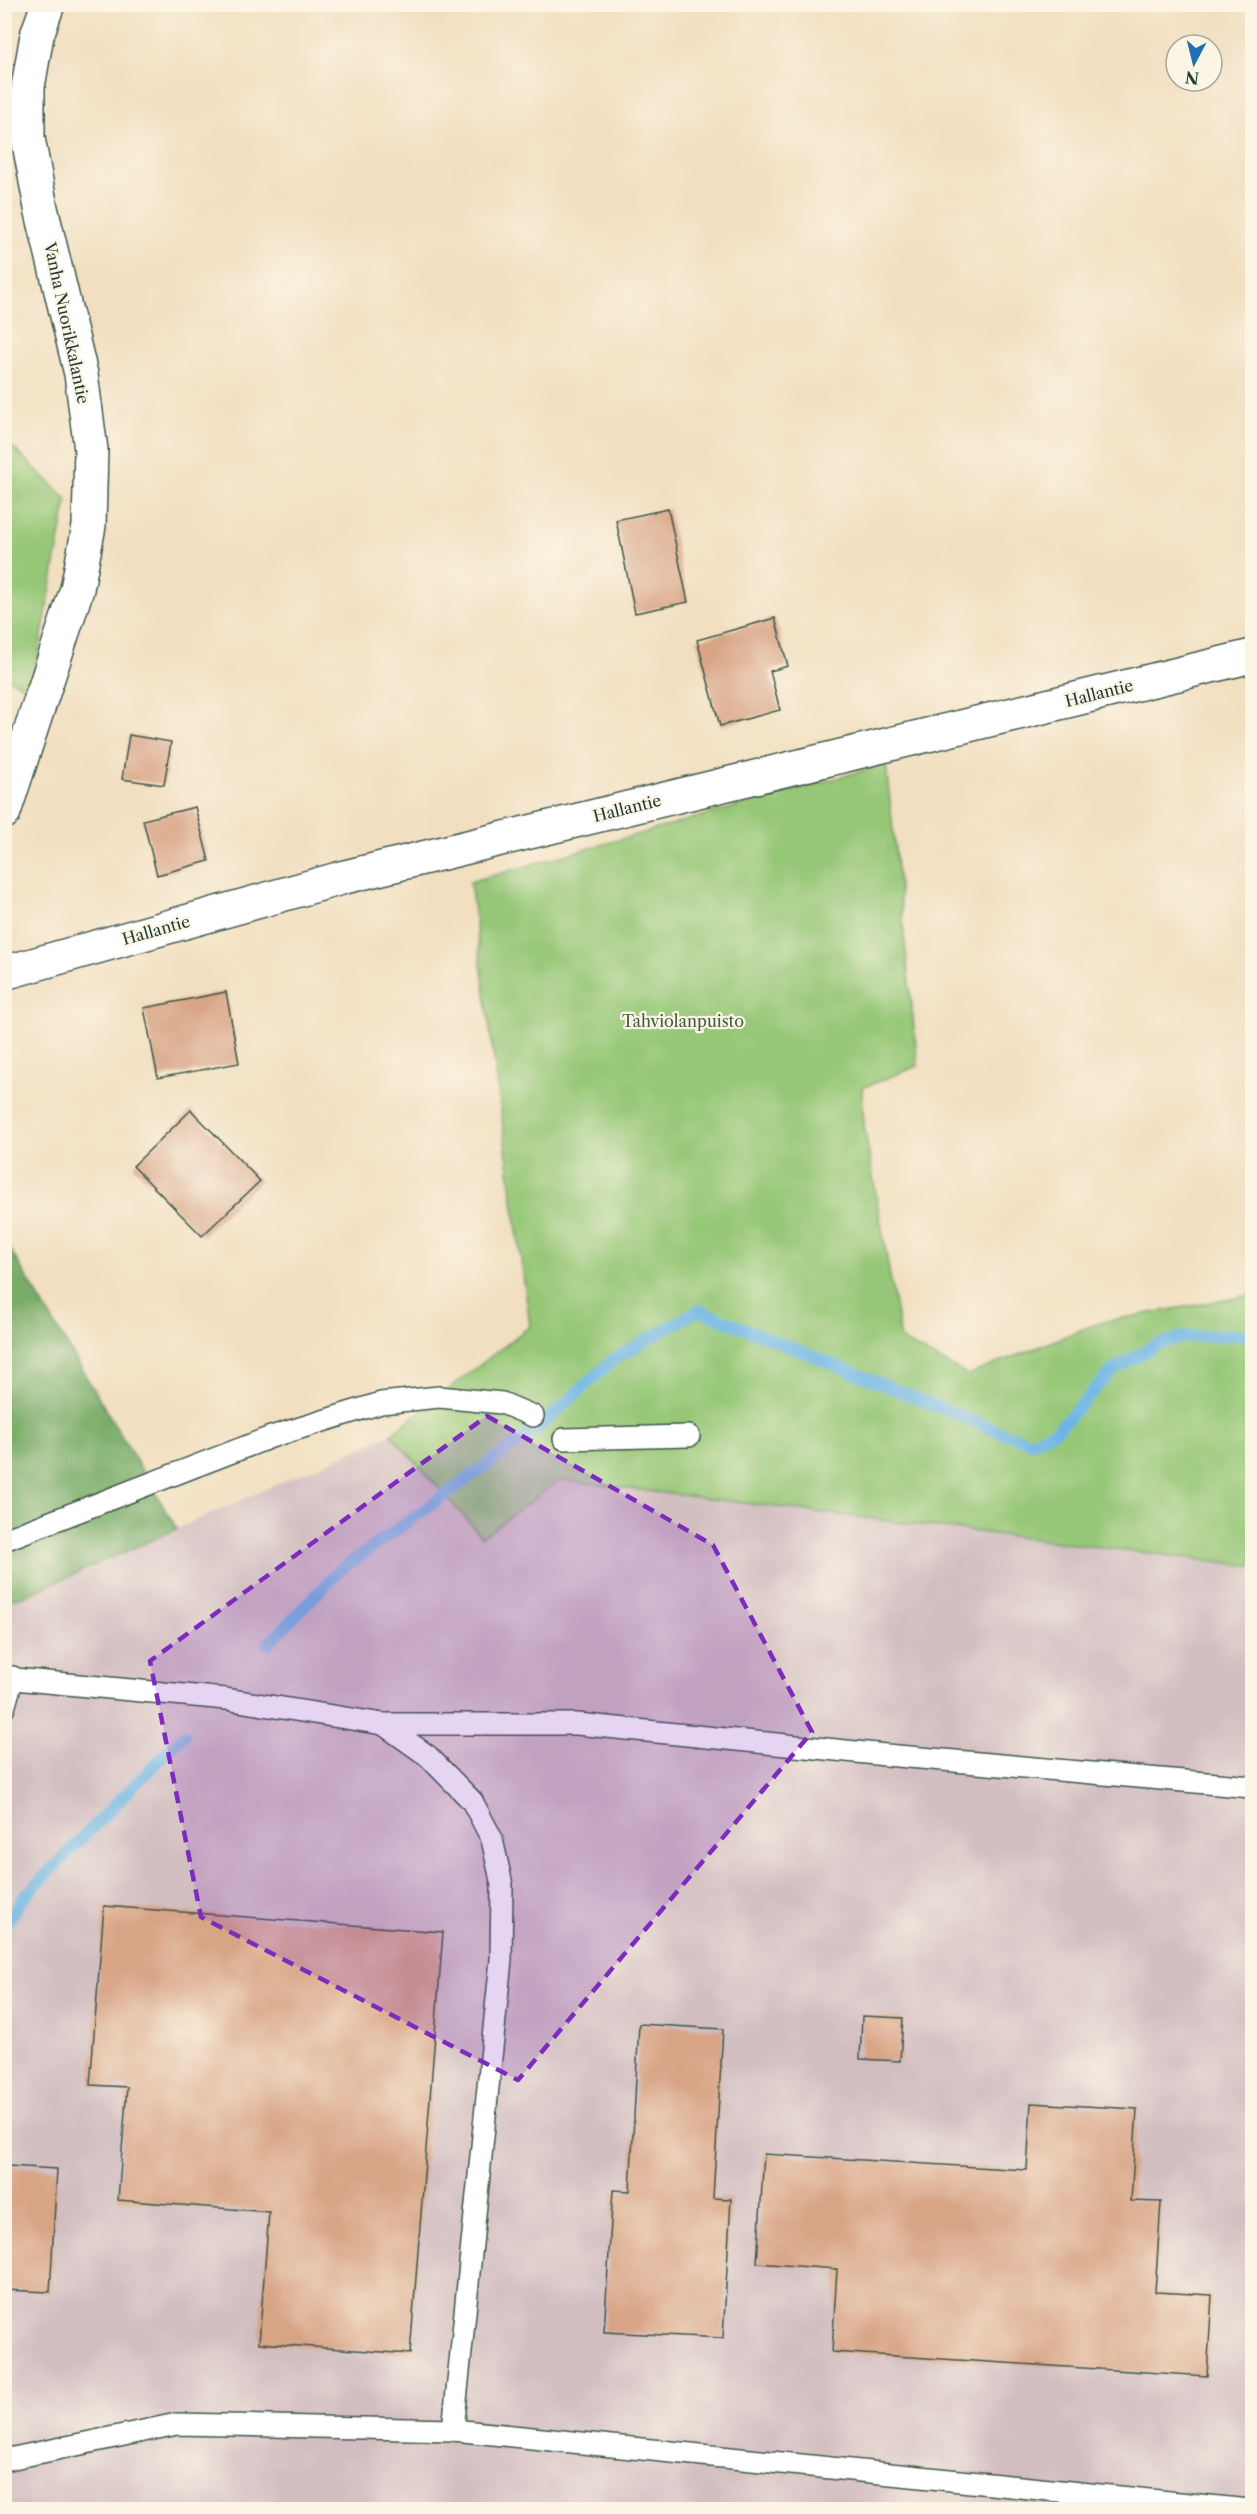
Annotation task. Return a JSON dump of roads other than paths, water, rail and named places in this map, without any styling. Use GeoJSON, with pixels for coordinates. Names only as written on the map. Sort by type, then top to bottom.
{"type":"FeatureCollection","features":[{"type":"Feature","properties":{"kind":"street","name":"Vanha Nuorikkalantie"},"geometry":{"type":"LineString","coordinates":[[4,812],[77,589],[89,526],[91,450],[81,374],[41,208],[28,138],[28,87],[37,34],[48,4]]}},
{"type":"Feature","properties":{"kind":"street","name":"Hallantie"},"geometry":{"type":"LineString","coordinates":[[4,973],[345,877],[1252,656]]}},
{"type":"Feature","properties":{"kind":"lane"},"geometry":{"type":"LineString","coordinates":[[4,1540],[271,1437],[381,1403],[439,1397],[502,1403],[533,1416]]}},
{"type":"Feature","properties":{"kind":"lane"},"geometry":{"type":"LineString","coordinates":[[564,1439],[689,1436]]}},
{"type":"Feature","properties":{"kind":"lane"},"geometry":{"type":"LineString","coordinates":[[4,1708],[9,1677],[226,1699],[382,1724],[577,1724],[886,1755],[1252,1787]]}},
{"type":"Feature","properties":{"kind":"lane"},"geometry":{"type":"LineString","coordinates":[[382,1724],[428,1756],[472,1802],[492,1839],[502,1885],[501,1960],[453,2430]]}},
{"type":"Feature","properties":{"kind":"lane"},"geometry":{"type":"LineString","coordinates":[[4,2460],[177,2424],[453,2430],[1249,2510]]}},
{"type":"Feature","properties":{"kind":"waterway"},"geometry":{"type":"LineString","coordinates":[[268,1644],[339,1571],[537,1429],[614,1359],[699,1310],[1005,1434],[1032,1442],[1057,1430],[1112,1371],[1157,1344],[1184,1337],[1252,1334]]}},
{"type":"Feature","properties":{"kind":"waterway"},"geometry":{"type":"LineString","coordinates":[[4,1926],[23,1898],[184,1735]]}},
{"type":"Feature","properties":{"kind":"park label","name":"Tahviolanpuisto"},"geometry":{"type":"Point","coordinates":[683,1021]}}]}
